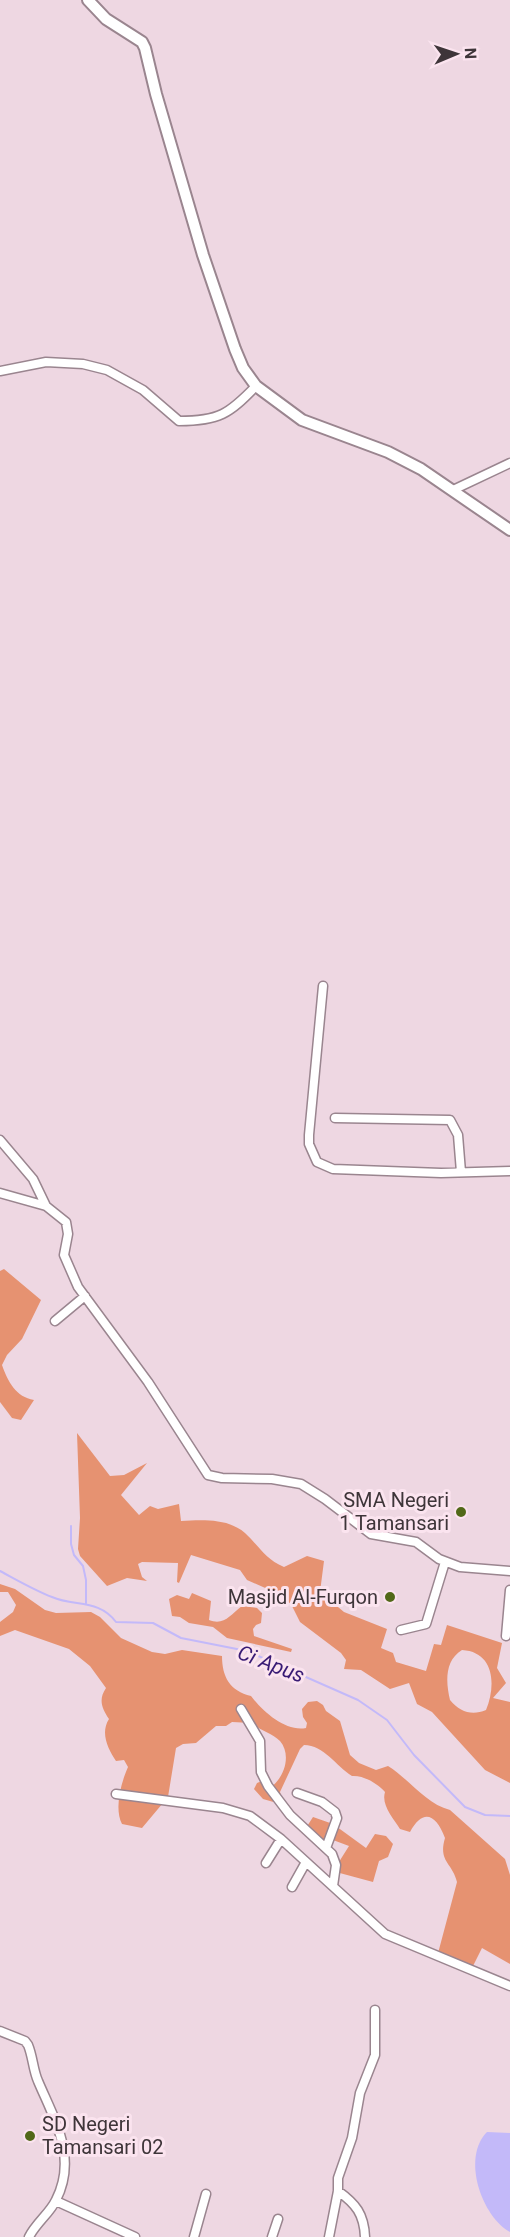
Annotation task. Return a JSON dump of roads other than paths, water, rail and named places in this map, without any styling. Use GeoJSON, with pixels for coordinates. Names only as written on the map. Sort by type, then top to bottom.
{"type":"FeatureCollection","features":[{"type":"Feature","properties":{"kind":"main road"},"geometry":{"type":"LineString","coordinates":[[88,0],[106,19],[142,42],[146,48],[156,94],[203,255],[235,349],[243,368],[256,386],[302,420],[388,453],[421,469],[510,530]]}},
{"type":"Feature","properties":{"kind":"street"},"geometry":{"type":"LineString","coordinates":[[0,371],[45,362],[83,364],[107,370],[143,390],[179,421],[224,415],[256,386]]}},
{"type":"Feature","properties":{"kind":"street"},"geometry":{"type":"LineString","coordinates":[[453,490],[510,464]]}},
{"type":"Feature","properties":{"kind":"street"},"geometry":{"type":"LineString","coordinates":[[323,986],[309,1135],[309,1144],[317,1162],[333,1169],[510,1171]]}},
{"type":"Feature","properties":{"kind":"street"},"geometry":{"type":"LineString","coordinates":[[335,1118],[450,1120],[458,1135],[461,1172]]}},
{"type":"Feature","properties":{"kind":"street"},"geometry":{"type":"LineString","coordinates":[[0,1140],[33,1179],[46,1206]]}},
{"type":"Feature","properties":{"kind":"street"},"geometry":{"type":"LineString","coordinates":[[0,1194],[46,1206],[66,1222],[68,1234],[64,1255],[66,1264],[85,1296],[148,1382],[208,1475],[222,1478],[272,1479],[301,1484],[371,1534],[416,1542],[445,1562],[466,1569],[510,1571]]}},
{"type":"Feature","properties":{"kind":"street"},"geometry":{"type":"LineString","coordinates":[[55,1321],[85,1296]]}},
{"type":"Feature","properties":{"kind":"street"},"geometry":{"type":"LineString","coordinates":[[401,1630],[426,1624],[445,1562]]}},
{"type":"Feature","properties":{"kind":"street"},"geometry":{"type":"LineString","coordinates":[[506,1636],[510,1590]]}},
{"type":"Feature","properties":{"kind":"street"},"geometry":{"type":"LineString","coordinates":[[241,1709],[260,1741],[261,1772],[268,1786],[290,1815],[326,1848],[335,1861],[333,1886]]}},
{"type":"Feature","properties":{"kind":"street"},"geometry":{"type":"LineString","coordinates":[[297,1793],[322,1802],[335,1812],[337,1818],[326,1848]]}},
{"type":"Feature","properties":{"kind":"street"},"geometry":{"type":"LineString","coordinates":[[116,1794],[233,1810],[250,1816],[281,1839],[385,1934],[510,1986]]}},
{"type":"Feature","properties":{"kind":"street"},"geometry":{"type":"LineString","coordinates":[[266,1863],[281,1839]]}},
{"type":"Feature","properties":{"kind":"street"},"geometry":{"type":"LineString","coordinates":[[292,1887],[306,1862]]}},
{"type":"Feature","properties":{"kind":"street"},"geometry":{"type":"LineString","coordinates":[[329,2237],[338,2191],[338,2178],[352,2138],[360,2093],[375,2055],[375,2010]]}},
{"type":"Feature","properties":{"kind":"street"},"geometry":{"type":"LineString","coordinates":[[0,2031],[25,2041],[32,2055],[37,2079],[52,2108],[63,2147],[65,2167],[56,2201],[29,2237]]}},
{"type":"Feature","properties":{"kind":"street"},"geometry":{"type":"LineString","coordinates":[[338,2191],[358,2208],[363,2220],[364,2237]]}},
{"type":"Feature","properties":{"kind":"street"},"geometry":{"type":"LineString","coordinates":[[194,2237],[206,2194]]}},
{"type":"Feature","properties":{"kind":"street"},"geometry":{"type":"LineString","coordinates":[[56,2201],[135,2237]]}},
{"type":"Feature","properties":{"kind":"street"},"geometry":{"type":"LineString","coordinates":[[272,2237],[278,2218]]}},
{"type":"Feature","properties":{"kind":"waterway"},"geometry":{"type":"LineString","coordinates":[[71,1526],[71,1544],[74,1555],[83,1566],[86,1580],[86,1603]]}},
{"type":"Feature","properties":{"kind":"waterway","name":"Ci Apus"},"geometry":{"type":"LineString","coordinates":[[0,1571],[52,1597],[102,1610],[116,1622],[153,1623],[181,1638],[247,1651],[358,1700],[387,1720],[414,1755],[465,1807],[485,1815],[510,1816]]}},
{"type":"Feature","properties":{"kind":"place","name":"SMA Negeri 1 Tamansari"},"geometry":{"type":"Point","coordinates":[461,1512]}},
{"type":"Feature","properties":{"kind":"place","name":"Masjid Al-Furqon"},"geometry":{"type":"Point","coordinates":[390,1597]}},
{"type":"Feature","properties":{"kind":"place","name":"SD Negeri Tamansari 02"},"geometry":{"type":"Point","coordinates":[30,2136]}}]}
